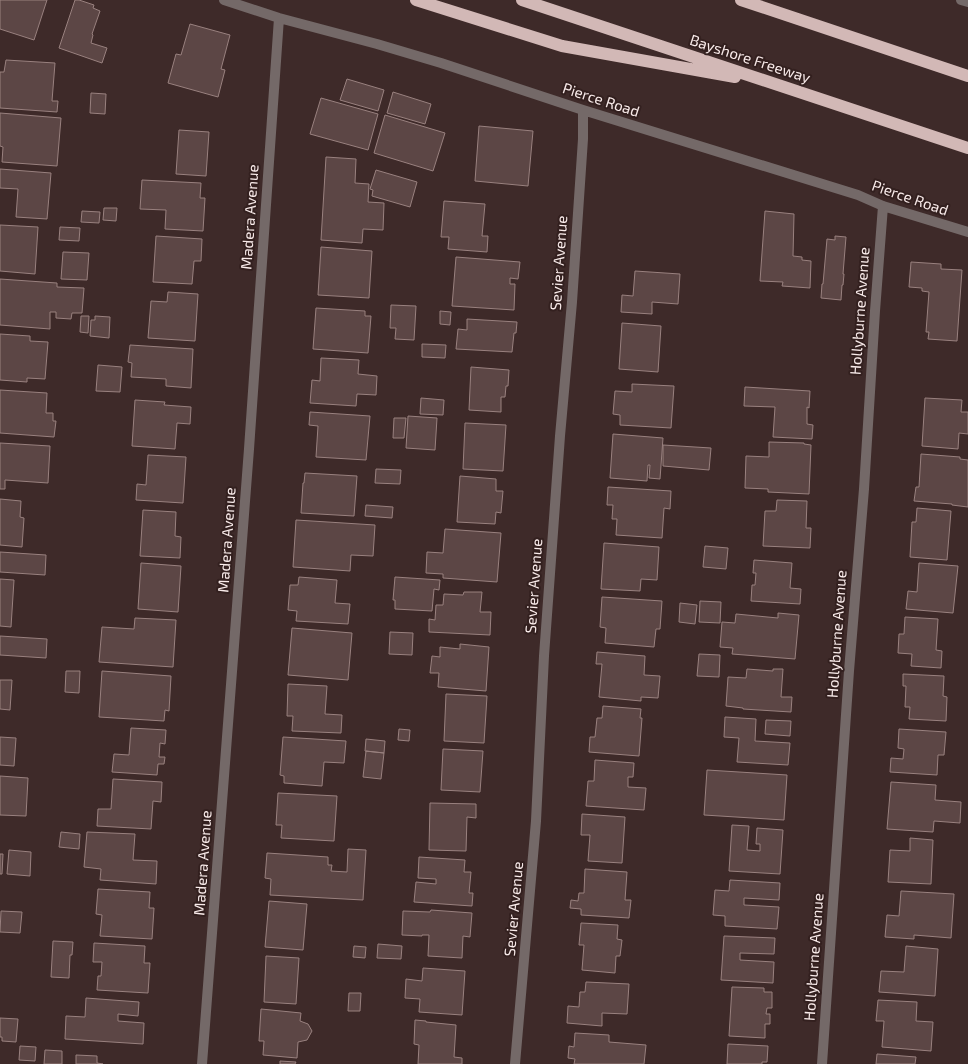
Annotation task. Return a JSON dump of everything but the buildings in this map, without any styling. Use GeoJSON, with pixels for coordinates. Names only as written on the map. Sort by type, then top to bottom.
{"type":"FeatureCollection","features":[{"type":"Feature","properties":{"kind":"highway"},"geometry":{"type":"LineString","coordinates":[[416,0],[562,46],[776,84]]}},
{"type":"Feature","properties":{"kind":"highway","name":"Bayshore Freeway"},"geometry":{"type":"LineString","coordinates":[[522,0],[968,148]]}},
{"type":"Feature","properties":{"kind":"highway"},"geometry":{"type":"LineString","coordinates":[[741,0],[968,76]]}},
{"type":"Feature","properties":{"kind":"street","name":"Pierce Road"},"geometry":{"type":"LineString","coordinates":[[224,0],[280,18],[377,44],[583,110],[858,195],[883,206],[968,232]]}},
{"type":"Feature","properties":{"kind":"street"},"geometry":{"type":"LineString","coordinates":[[961,0],[968,2]]}},
{"type":"Feature","properties":{"kind":"street","name":"Madera Avenue"},"geometry":{"type":"LineString","coordinates":[[202,1064],[280,18]]}},
{"type":"Feature","properties":{"kind":"street","name":"Sevier Avenue"},"geometry":{"type":"LineString","coordinates":[[515,1064],[536,821],[544,656],[560,436],[572,302],[583,139],[583,110]]}},
{"type":"Feature","properties":{"kind":"street","name":"Hollyburne Avenue"},"geometry":{"type":"LineString","coordinates":[[822,1064],[851,639],[864,489],[883,206]]}}]}
